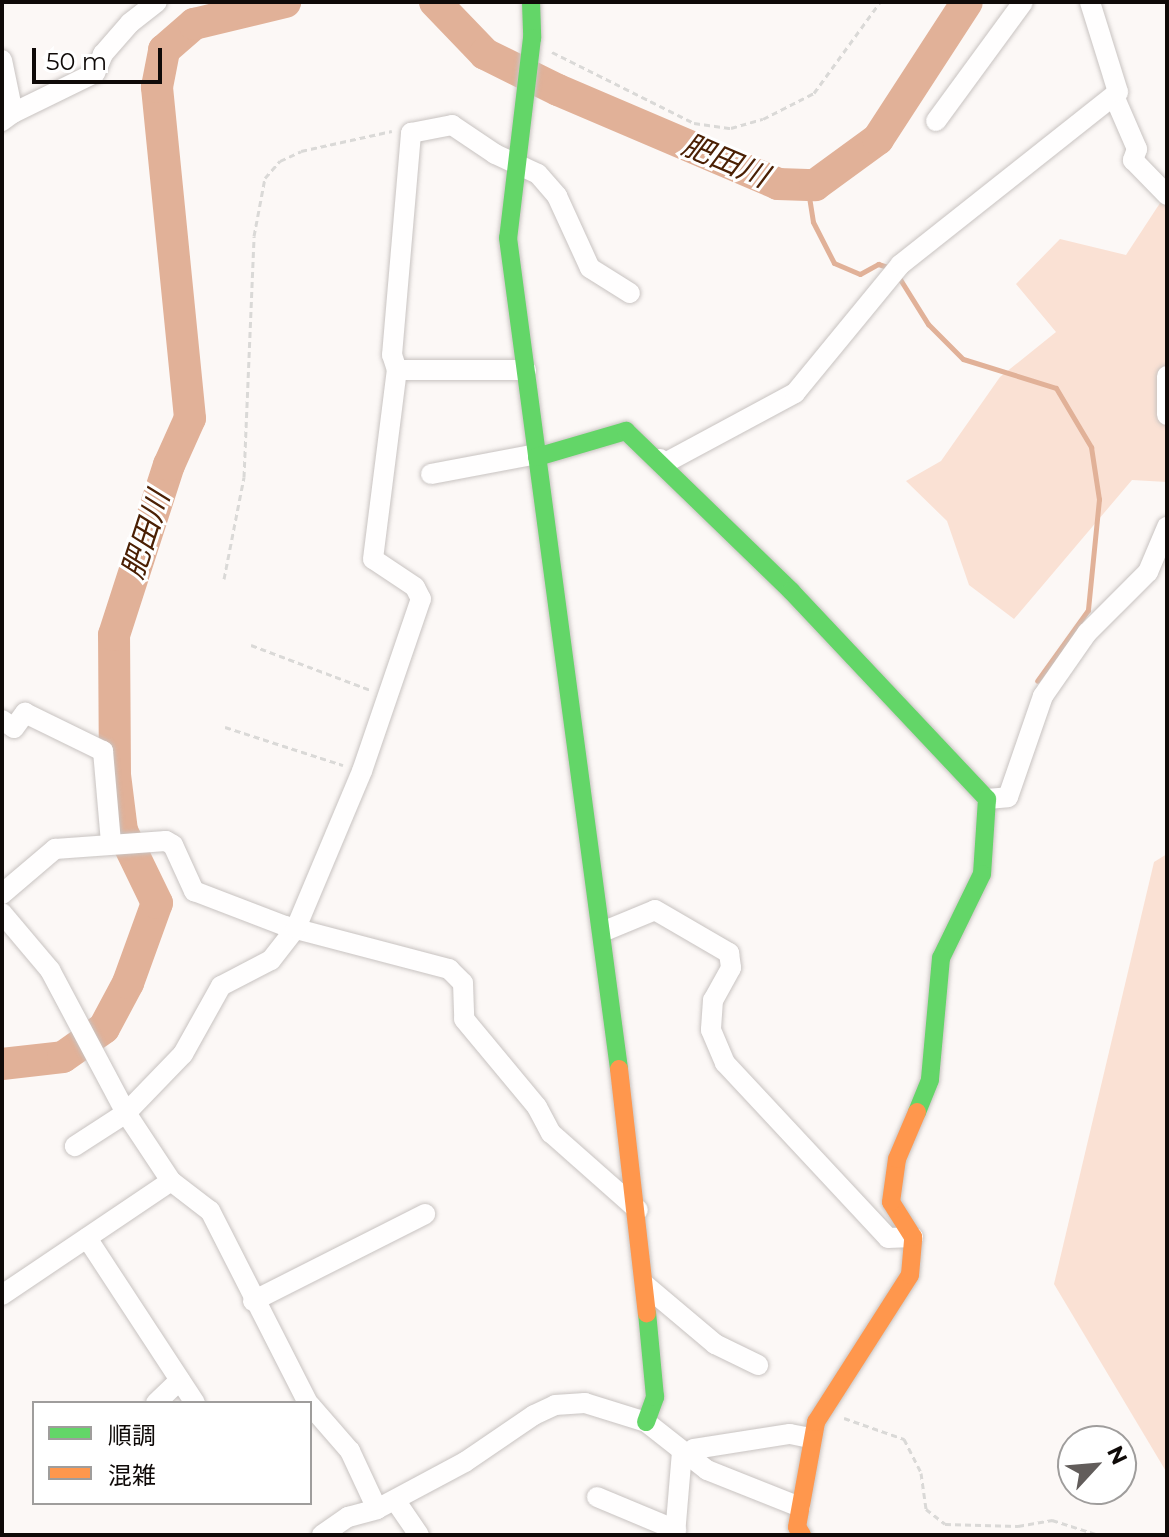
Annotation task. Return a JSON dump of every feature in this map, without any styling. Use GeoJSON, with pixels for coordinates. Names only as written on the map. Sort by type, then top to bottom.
{"type":"FeatureCollection","features":[{"type":"Feature","properties":{"kind":"street"},"geometry":{"type":"LineString","coordinates":[[2,60],[8,117],[95,73],[121,34],[157,2]]}},
{"type":"Feature","properties":{"kind":"street"},"geometry":{"type":"LineString","coordinates":[[531,2],[531,44],[514,165],[508,238],[638,1210],[655,1397],[646,1422]]}},
{"type":"Feature","properties":{"kind":"street"},"geometry":{"type":"LineString","coordinates":[[936,121],[1023,2]]}},
{"type":"Feature","properties":{"kind":"street"},"geometry":{"type":"LineString","coordinates":[[1090,2],[1117,81],[1114,96],[1137,149],[1133,160],[1167,195]]}},
{"type":"Feature","properties":{"kind":"street"},"geometry":{"type":"LineString","coordinates":[[431,474],[537,456],[615,430],[626,431],[665,463],[795,393],[900,265],[1114,96]]}},
{"type":"Feature","properties":{"kind":"street"},"geometry":{"type":"LineString","coordinates":[[75,1146],[126,1113],[183,1054],[221,986],[271,960],[296,928],[362,771],[421,599],[415,587],[373,559],[397,370],[392,355],[411,133],[452,125],[514,165],[538,174],[550,186],[590,268],[630,293]]}},
{"type":"Feature","properties":{"kind":"street"},"geometry":{"type":"LineString","coordinates":[[397,370],[526,370]]}},
{"type":"Feature","properties":{"kind":"street"},"geometry":{"type":"LineString","coordinates":[[1167,376],[1167,415]]}},
{"type":"Feature","properties":{"kind":"street"},"geometry":{"type":"LineString","coordinates":[[660,459],[987,799],[982,874],[941,958],[930,1080],[897,1159],[891,1202],[913,1237],[910,1275],[810,1438],[797,1527],[802,1535]]}},
{"type":"Feature","properties":{"kind":"street"},"geometry":{"type":"LineString","coordinates":[[987,799],[1008,797],[1043,696],[1087,633],[1148,572],[1167,527]]}},
{"type":"Feature","properties":{"kind":"street"},"geometry":{"type":"LineString","coordinates":[[2,720],[14,728],[25,713],[103,751],[112,843]]}},
{"type":"Feature","properties":{"kind":"street"},"geometry":{"type":"LineString","coordinates":[[2,894],[55,849],[166,841],[173,845],[194,891],[296,928],[449,969],[463,983],[464,1019],[537,1107],[551,1133],[638,1210]]}},
{"type":"Feature","properties":{"kind":"street"},"geometry":{"type":"LineString","coordinates":[[602,932],[655,910],[729,953],[731,968],[713,1000],[711,1030],[725,1063],[888,1238],[913,1237]]}},
{"type":"Feature","properties":{"kind":"street"},"geometry":{"type":"LineString","coordinates":[[2,913],[37,950],[146,1149],[171,1181],[210,1211],[253,1301],[307,1401]]}},
{"type":"Feature","properties":{"kind":"street"},"geometry":{"type":"LineString","coordinates":[[2,1295],[171,1181]]}},
{"type":"Feature","properties":{"kind":"street"},"geometry":{"type":"LineString","coordinates":[[253,1301],[425,1214]]}},
{"type":"Feature","properties":{"kind":"street"},"geometry":{"type":"LineString","coordinates":[[87,1238],[194,1401]]}},
{"type":"Feature","properties":{"kind":"street"},"geometry":{"type":"LineString","coordinates":[[645,1285],[715,1344],[758,1365]]}},
{"type":"Feature","properties":{"kind":"street"},"geometry":{"type":"LineString","coordinates":[[158,1401],[180,1380]]}},
{"type":"Feature","properties":{"kind":"street"},"geometry":{"type":"LineString","coordinates":[[322,1535],[348,1517],[386,1504],[555,1405],[585,1403],[646,1422],[685,1454],[718,1475],[800,1507]]}},
{"type":"Feature","properties":{"kind":"street"},"geometry":{"type":"LineString","coordinates":[[312,1407],[350,1451],[386,1504],[419,1535]]}},
{"type":"Feature","properties":{"kind":"street"},"geometry":{"type":"LineString","coordinates":[[685,1454],[694,1449],[790,1434],[810,1438]]}},
{"type":"Feature","properties":{"kind":"street"},"geometry":{"type":"LineString","coordinates":[[597,1497],[676,1532],[685,1454]]}},
{"type":"Feature","properties":{"kind":"path"},"geometry":{"type":"LineString","coordinates":[[531,44],[694,123],[731,128],[784,111],[814,93],[880,2]]}},
{"type":"Feature","properties":{"kind":"path"},"geometry":{"type":"LineString","coordinates":[[224,579],[244,477],[254,236],[265,178],[280,161],[301,151],[400,130],[411,133]]}},
{"type":"Feature","properties":{"kind":"path"},"geometry":{"type":"LineString","coordinates":[[251,645],[388,697]]}},
{"type":"Feature","properties":{"kind":"path"},"geometry":{"type":"LineString","coordinates":[[225,727],[362,771]]}},
{"type":"Feature","properties":{"kind":"path"},"geometry":{"type":"LineString","coordinates":[[826,1409],[904,1439],[921,1473],[926,1509],[945,1524],[1018,1526],[1052,1520],[1096,1535]]}},
{"type":"Feature","properties":{"kind":"shaded area"},"geometry":{"type":"Polygon","coordinates":[[[1160,203],[1167,205],[1167,482],[1132,480],[1014,619],[969,585],[947,521],[906,481],[941,461],[1000,377],[1056,332],[1016,284],[1060,239],[1126,255],[1160,203]]]}},
{"type":"Feature","properties":{"kind":"shaded area"},"geometry":{"type":"Polygon","coordinates":[[[1167,854],[1167,1473],[1054,1284],[1154,862],[1167,854]]]}},
{"type":"Feature","properties":{"kind":"waterway","name":"肥田川"},"geometry":{"type":"LineString","coordinates":[[2,1064],[63,1057],[104,1028],[128,983],[157,903],[122,831],[115,775],[114,635],[169,465],[190,418],[157,87],[164,50],[194,24],[285,2]]}},
{"type":"Feature","properties":{"kind":"waterway","name":"肥田川"},"geometry":{"type":"LineString","coordinates":[[435,2],[485,54],[558,90],[778,184],[815,185],[878,139],[967,2]]}},
{"type":"Feature","properties":{"kind":"waterway"},"geometry":{"type":"LineString","coordinates":[[807,184],[813,222],[834,263],[860,274],[878,264],[891,268]]}},
{"type":"Feature","properties":{"kind":"waterway"},"geometry":{"type":"LineString","coordinates":[[898,276],[928,324],[963,359],[1056,388],[1091,447],[1099,499],[1088,610],[1037,681]]}},
{"type":"Feature","properties":{"kind":"traffic: fast"},"geometry":{"type":"LineString","coordinates":[[531,2],[532,38],[508,238],[619,1069]]}},
{"type":"Feature","properties":{"kind":"traffic: fast"},"geometry":{"type":"LineString","coordinates":[[537,457],[626,431],[791,591],[987,799],[982,874],[941,958],[930,1080],[917,1112]]}},
{"type":"Feature","properties":{"kind":"traffic: fast"},"geometry":{"type":"LineString","coordinates":[[646,1422],[655,1397],[647,1313]]}},
{"type":"Feature","properties":{"kind":"traffic: slow"},"geometry":{"type":"LineString","coordinates":[[619,1069],[647,1313]]}},
{"type":"Feature","properties":{"kind":"traffic: slow"},"geometry":{"type":"LineString","coordinates":[[802,1535],[797,1527],[816,1422],[910,1275],[913,1237],[891,1202],[897,1159],[917,1112]]}}]}
